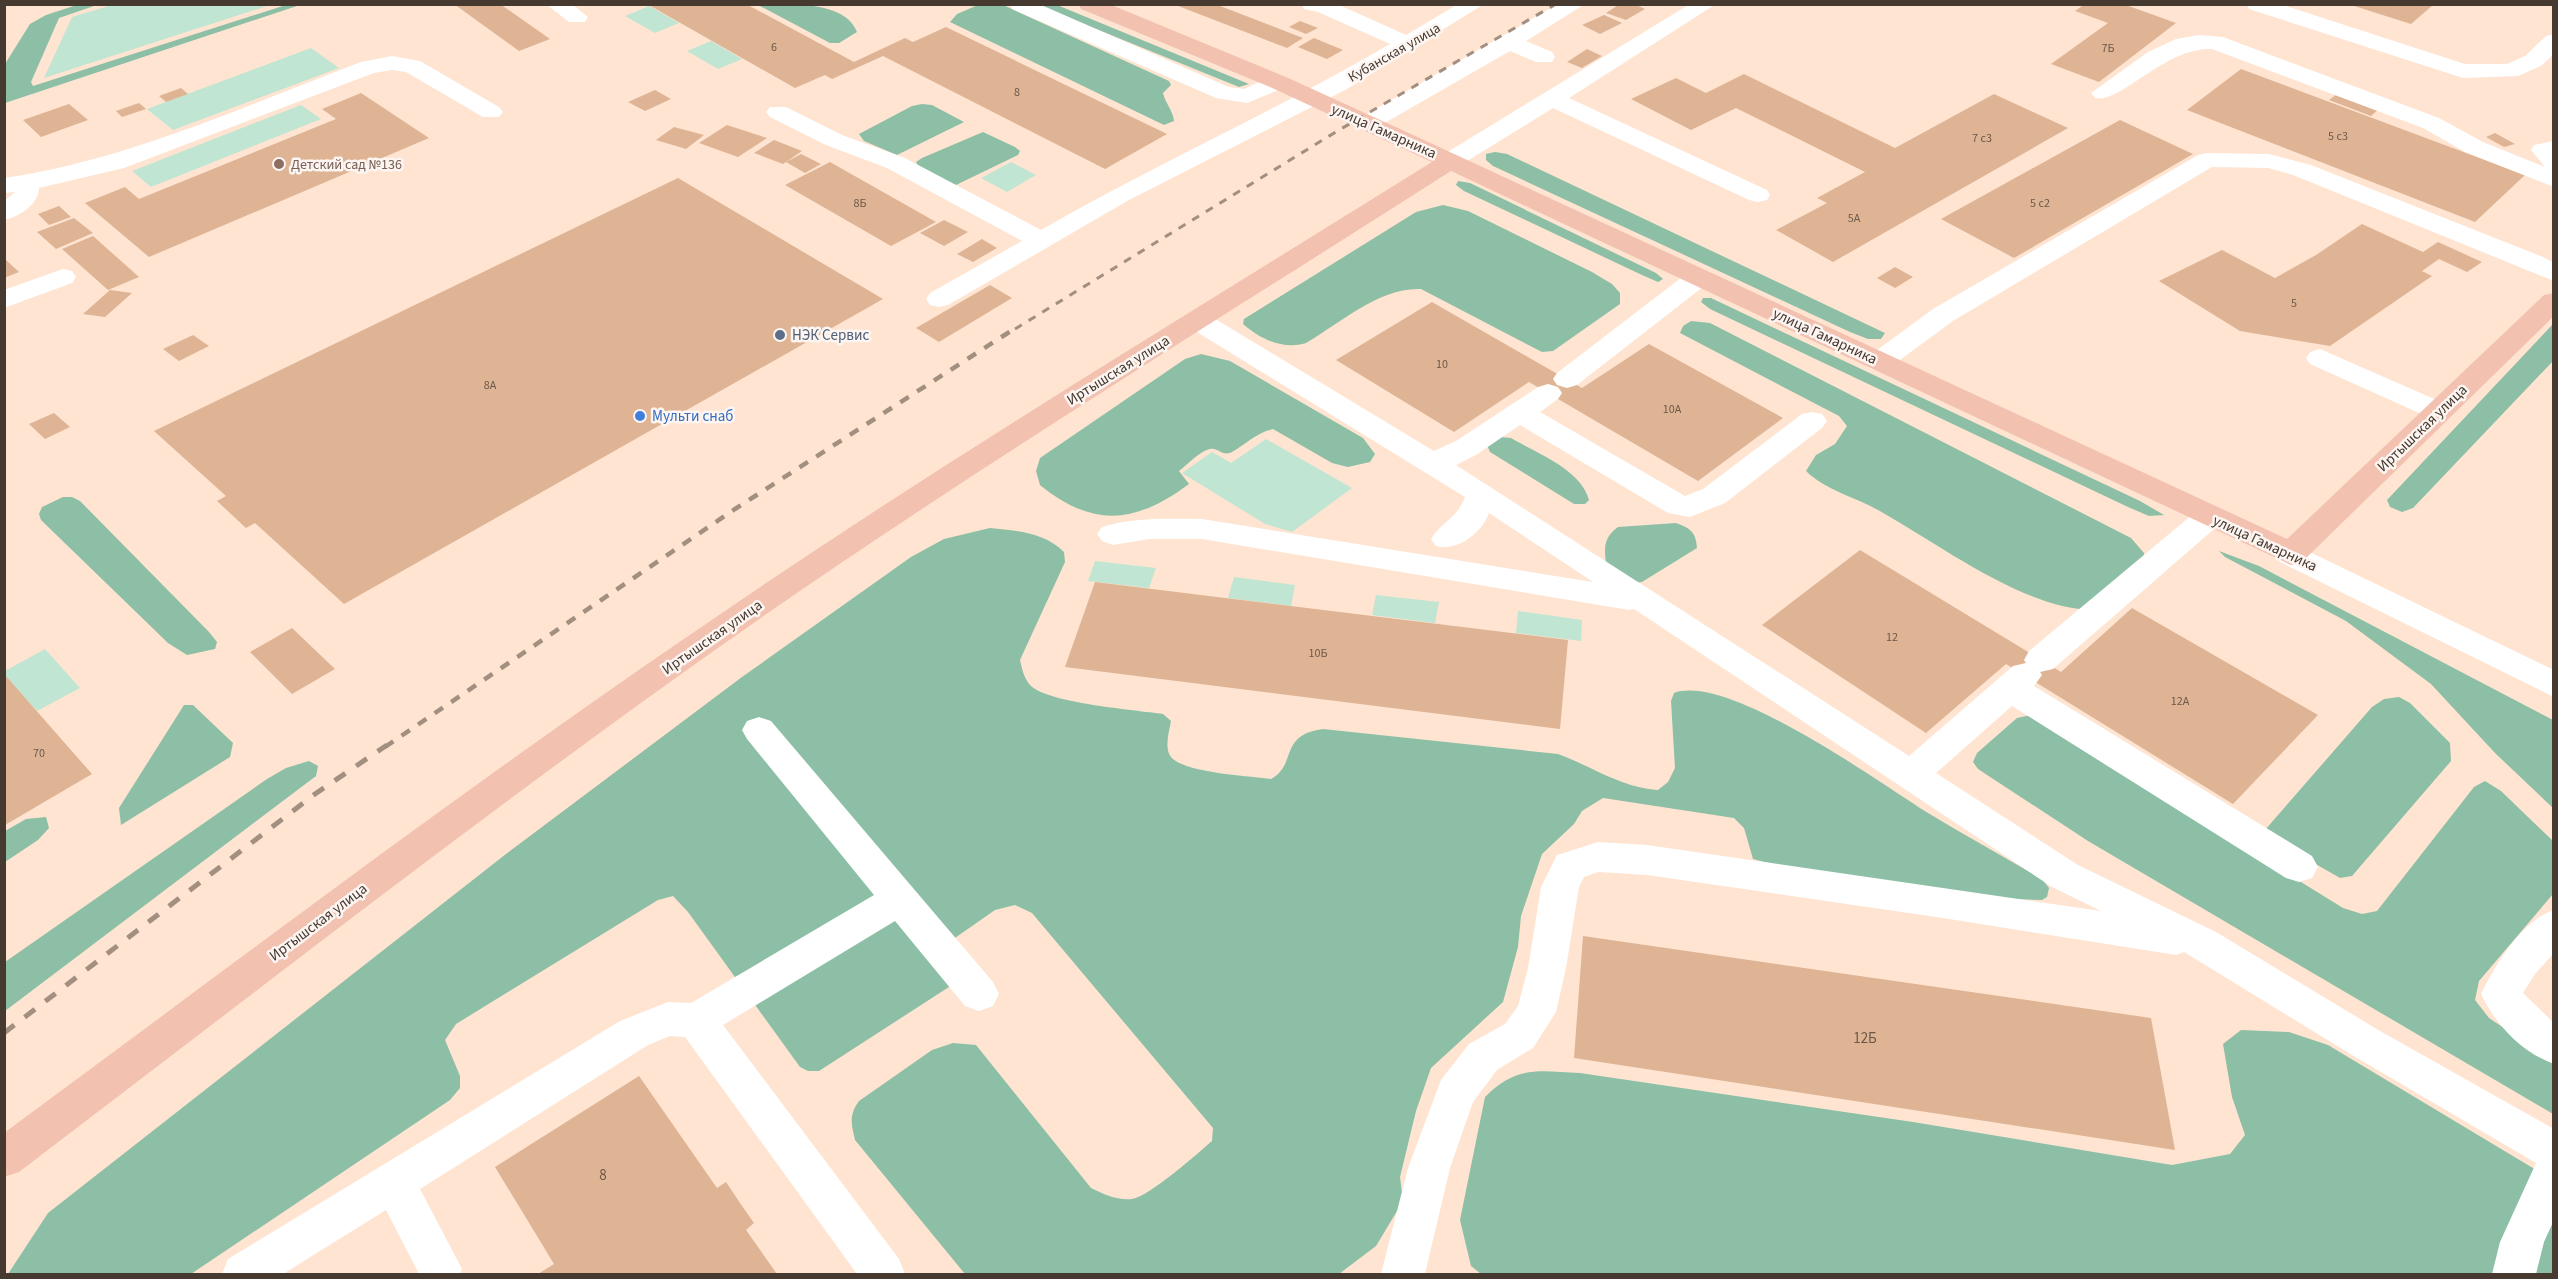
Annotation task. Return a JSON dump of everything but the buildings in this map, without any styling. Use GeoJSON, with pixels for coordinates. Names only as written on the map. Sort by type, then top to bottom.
{"type":"FeatureCollection","features":[{"type":"Feature","properties":{"kind":"main road","name":"улица Гамарника"},"geometry":{"type":"LineString","coordinates":[[1089,4],[1278,82],[1368,123],[2291,554]]}},
{"type":"Feature","properties":{"kind":"main road","name":"Иртышская улица"},"geometry":{"type":"LineString","coordinates":[[4,1158],[415,850],[711,636],[941,482],[1450,161]]}},
{"type":"Feature","properties":{"kind":"main road","name":"Иртышская улица"},"geometry":{"type":"LineString","coordinates":[[2291,554],[2553,301]]}},
{"type":"Feature","properties":{"kind":"street"},"geometry":{"type":"LineString","coordinates":[[556,4],[577,17]]}},
{"type":"Feature","properties":{"kind":"street"},"geometry":{"type":"LineString","coordinates":[[1020,4],[1224,93],[1247,96],[1278,82]]}},
{"type":"Feature","properties":{"kind":"street","name":"Кубанская улица"},"geometry":{"type":"LineString","coordinates":[[939,299],[1120,195],[1312,98],[1474,4]]}},
{"type":"Feature","properties":{"kind":"street"},"geometry":{"type":"LineString","coordinates":[[1368,123],[1575,4]]}},
{"type":"Feature","properties":{"kind":"street"},"geometry":{"type":"LineString","coordinates":[[1450,161],[1706,4]]}},
{"type":"Feature","properties":{"kind":"street"},"geometry":{"type":"LineString","coordinates":[[2257,4],[2463,70],[2510,71],[2534,61],[2553,41]]}},
{"type":"Feature","properties":{"kind":"street"},"geometry":{"type":"LineString","coordinates":[[1322,5],[1408,44]]}},
{"type":"Feature","properties":{"kind":"street"},"geometry":{"type":"LineString","coordinates":[[2103,93],[2169,48],[2190,41],[2215,42],[2431,123],[2474,147],[2553,180]]}},
{"type":"Feature","properties":{"kind":"street"},"geometry":{"type":"LineString","coordinates":[[1508,42],[1544,57]]}},
{"type":"Feature","properties":{"kind":"street"},"geometry":{"type":"LineString","coordinates":[[15,185],[115,163],[369,67],[392,63],[412,66],[491,112]]}},
{"type":"Feature","properties":{"kind":"street"},"geometry":{"type":"LineString","coordinates":[[1552,99],[1758,195]]}},
{"type":"Feature","properties":{"kind":"street"},"geometry":{"type":"LineString","coordinates":[[778,112],[834,140],[896,163],[1041,241]]}},
{"type":"Feature","properties":{"kind":"street"},"geometry":{"type":"LineString","coordinates":[[1879,362],[1943,315],[2207,160],[2245,158],[2269,161],[2302,170],[2534,263],[2553,273]]}},
{"type":"Feature","properties":{"kind":"street"},"geometry":{"type":"LineString","coordinates":[[4,213],[23,200],[28,190],[15,185]]}},
{"type":"Feature","properties":{"kind":"street"},"geometry":{"type":"LineString","coordinates":[[4,300],[63,277]]}},
{"type":"Feature","properties":{"kind":"street"},"geometry":{"type":"LineString","coordinates":[[1432,464],[1466,448],[1521,412],[1699,277]]}},
{"type":"Feature","properties":{"kind":"street"},"geometry":{"type":"LineString","coordinates":[[1197,320],[1481,493],[1642,601],[2066,876],[2202,943],[2366,1043],[2553,1151]]}},
{"type":"Feature","properties":{"kind":"street"},"geometry":{"type":"LineString","coordinates":[[2320,358],[2438,411]]}},
{"type":"Feature","properties":{"kind":"street"},"geometry":{"type":"LineString","coordinates":[[1521,412],[1651,491],[1679,506],[1690,507],[1714,496],[1812,421]]}},
{"type":"Feature","properties":{"kind":"street"},"geometry":{"type":"LineString","coordinates":[[1447,539],[1472,518],[1481,493]]}},
{"type":"Feature","properties":{"kind":"street"},"geometry":{"type":"LineString","coordinates":[[1911,774],[2210,516]]}},
{"type":"Feature","properties":{"kind":"street"},"geometry":{"type":"LineString","coordinates":[[1113,534],[1149,529],[1202,530],[1642,601]]}},
{"type":"Feature","properties":{"kind":"street","name":"улица Гамарника"},"geometry":{"type":"LineString","coordinates":[[2291,554],[2553,685]]}},
{"type":"Feature","properties":{"kind":"street"},"geometry":{"type":"LineString","coordinates":[[2025,674],[2299,867]]}},
{"type":"Feature","properties":{"kind":"street"},"geometry":{"type":"LineString","coordinates":[[759,730],[898,900],[979,994]]}},
{"type":"Feature","properties":{"kind":"street"},"geometry":{"type":"LineString","coordinates":[[1403,1275],[1429,1168],[1456,1093],[1483,1057],[1519,1036],[1536,1012],[1547,968],[1560,887],[1570,866],[1598,858],[1647,860],[2202,943]]}},
{"type":"Feature","properties":{"kind":"street"},"geometry":{"type":"LineString","coordinates":[[244,1275],[634,1033],[669,1019],[696,1020],[898,900]]}},
{"type":"Feature","properties":{"kind":"street"},"geometry":{"type":"LineString","coordinates":[[2553,926],[2521,963],[2501,994],[2511,1010],[2531,1031],[2553,1046]]}},
{"type":"Feature","properties":{"kind":"street"},"geometry":{"type":"LineString","coordinates":[[696,1020],[883,1275]]}},
{"type":"Feature","properties":{"kind":"street"},"geometry":{"type":"LineString","coordinates":[[2514,1275],[2522,1242],[2553,1169]]}},
{"type":"Feature","properties":{"kind":"street"},"geometry":{"type":"LineString","coordinates":[[393,1182],[440,1269]]}},
{"type":"Feature","properties":{"kind":"green space"},"geometry":{"type":"Polygon","coordinates":[[[80,4],[94,6],[59,18],[31,82],[33,86],[286,5],[300,5],[5,103],[5,64],[30,24],[46,15],[80,4]]]}},
{"type":"Feature","properties":{"kind":"green space"},"geometry":{"type":"Polygon","coordinates":[[[115,4],[270,5],[44,78],[72,17],[115,4]]]}},
{"type":"Feature","properties":{"kind":"green space"},"geometry":{"type":"Polygon","coordinates":[[[784,4],[828,9],[841,14],[857,32],[839,43],[830,43],[758,5],[784,4]]]}},
{"type":"Feature","properties":{"kind":"green space"},"geometry":{"type":"Polygon","coordinates":[[[978,5],[1003,5],[1169,81],[1171,85],[1163,93],[1174,121],[1164,125],[950,22],[957,14],[978,5]]]}},
{"type":"Feature","properties":{"kind":"green space"},"geometry":{"type":"Polygon","coordinates":[[[1037,5],[1057,5],[1249,84],[1239,87],[1037,5]]]}},
{"type":"Feature","properties":{"kind":"green space"},"geometry":{"type":"Polygon","coordinates":[[[649,6],[679,23],[655,33],[625,16],[649,6]]]}},
{"type":"Feature","properties":{"kind":"green space"},"geometry":{"type":"Polygon","coordinates":[[[711,41],[742,59],[718,69],[687,51],[711,41]]]}},
{"type":"Feature","properties":{"kind":"green space"},"geometry":{"type":"Polygon","coordinates":[[[311,48],[339,68],[173,130],[147,109],[311,48]]]}},
{"type":"Feature","properties":{"kind":"green space"},"geometry":{"type":"Polygon","coordinates":[[[301,105],[321,119],[151,187],[132,171],[301,105]]]}},
{"type":"Feature","properties":{"kind":"green space"},"geometry":{"type":"Polygon","coordinates":[[[932,105],[964,122],[897,155],[864,141],[859,134],[912,106],[932,105]]]}},
{"type":"Feature","properties":{"kind":"green space"},"geometry":{"type":"Polygon","coordinates":[[[983,132],[1015,147],[1020,151],[1018,155],[956,185],[946,183],[918,166],[916,162],[922,158],[983,132]]]}},
{"type":"Feature","properties":{"kind":"green space"},"geometry":{"type":"Polygon","coordinates":[[[1495,152],[1507,154],[1885,333],[1881,339],[1868,339],[1850,332],[1493,166],[1486,160],[1486,154],[1495,152]]]}},
{"type":"Feature","properties":{"kind":"green space"},"geometry":{"type":"Polygon","coordinates":[[[1011,162],[1036,175],[1007,192],[981,178],[1011,162]]]}},
{"type":"Feature","properties":{"kind":"green space"},"geometry":{"type":"Polygon","coordinates":[[[1458,181],[1470,183],[1656,273],[1663,279],[1658,282],[1642,275],[1464,191],[1456,185],[1458,181]]]}},
{"type":"Feature","properties":{"kind":"green space"},"geometry":{"type":"Polygon","coordinates":[[[1443,205],[1468,211],[1592,272],[1612,284],[1620,293],[1620,304],[1553,351],[1542,352],[1421,289],[1406,290],[1376,300],[1306,343],[1297,345],[1272,342],[1243,324],[1244,319],[1416,212],[1443,205]]]}},
{"type":"Feature","properties":{"kind":"green space"},"geometry":{"type":"Polygon","coordinates":[[[1703,298],[1711,298],[2140,501],[2164,515],[2149,516],[2128,507],[1710,309],[1701,302],[1703,298]]]}},
{"type":"Feature","properties":{"kind":"green space"},"geometry":{"type":"Polygon","coordinates":[[[1691,321],[1710,323],[2131,538],[2144,553],[2145,562],[2080,609],[2055,604],[2003,583],[1869,505],[1814,478],[1806,471],[1816,455],[1835,444],[1847,426],[1839,416],[1680,333],[1683,326],[1691,321]]]}},
{"type":"Feature","properties":{"kind":"green space"},"geometry":{"type":"Polygon","coordinates":[[[2553,324],[2553,361],[2413,508],[2402,512],[2390,507],[2387,500],[2553,324]]]}},
{"type":"Feature","properties":{"kind":"green space"},"geometry":{"type":"Polygon","coordinates":[[[1201,354],[1230,361],[1363,438],[1375,454],[1370,462],[1348,467],[1332,463],[1273,429],[1256,436],[1229,453],[1213,449],[1202,452],[1179,471],[1189,484],[1150,507],[1114,516],[1078,509],[1040,485],[1036,471],[1040,458],[1185,359],[1201,354]]]}},
{"type":"Feature","properties":{"kind":"green space"},"geometry":{"type":"Polygon","coordinates":[[[1500,437],[1511,438],[1556,463],[1577,479],[1589,500],[1585,504],[1574,504],[1490,452],[1487,445],[1500,437]]]}},
{"type":"Feature","properties":{"kind":"green space"},"geometry":{"type":"Polygon","coordinates":[[[1266,439],[1352,488],[1292,532],[1265,524],[1182,473],[1212,452],[1231,463],[1266,439]]]}},
{"type":"Feature","properties":{"kind":"green space"},"geometry":{"type":"Polygon","coordinates":[[[63,497],[72,497],[80,501],[209,632],[217,642],[215,649],[187,655],[168,643],[41,520],[39,514],[42,507],[63,497]]]}},
{"type":"Feature","properties":{"kind":"green space"},"geometry":{"type":"Polygon","coordinates":[[[1676,523],[1692,532],[1697,548],[1642,582],[1629,583],[1606,563],[1606,543],[1618,527],[1676,523]]]}},
{"type":"Feature","properties":{"kind":"green space"},"geometry":{"type":"Polygon","coordinates":[[[990,528],[1039,536],[1064,552],[1065,562],[1020,660],[1031,686],[1055,697],[1073,701],[1163,714],[1171,721],[1168,740],[1169,753],[1178,762],[1189,767],[1271,779],[1284,766],[1290,751],[1300,737],[1323,729],[1558,754],[1619,781],[1658,790],[1668,782],[1675,768],[1671,701],[1674,693],[1698,691],[1730,699],[1803,734],[1928,813],[2042,879],[2049,888],[2047,897],[2042,900],[2013,899],[1772,864],[1753,859],[1744,828],[1734,818],[1603,798],[1582,811],[1574,824],[1542,854],[1521,916],[1518,947],[1503,1002],[1431,1068],[1416,1111],[1400,1177],[1403,1201],[1376,1246],[1339,1274],[965,1274],[855,1140],[853,1129],[852,1115],[859,1101],[932,1050],[953,1043],[976,1045],[1091,1188],[1111,1196],[1132,1199],[1150,1190],[1212,1141],[1213,1128],[1032,913],[1015,905],[995,910],[942,947],[952,985],[819,1071],[808,1071],[800,1067],[688,912],[673,896],[658,900],[456,1024],[445,1040],[460,1076],[460,1088],[450,1100],[191,1274],[8,1274],[48,1213],[506,854],[742,677],[911,557],[944,539],[990,528]]]}},
{"type":"Feature","properties":{"kind":"green space"},"geometry":{"type":"Polygon","coordinates":[[[2219,551],[2259,566],[2553,720],[2553,808],[2495,753],[2431,684],[2346,621],[2225,557],[2219,551]]]}},
{"type":"Feature","properties":{"kind":"green space"},"geometry":{"type":"Polygon","coordinates":[[[1095,561],[1156,568],[1149,588],[1088,581],[1095,561]]]}},
{"type":"Feature","properties":{"kind":"green space"},"geometry":{"type":"Polygon","coordinates":[[[1234,577],[1295,585],[1291,606],[1228,598],[1234,577]]]}},
{"type":"Feature","properties":{"kind":"green space"},"geometry":{"type":"Polygon","coordinates":[[[1376,595],[1439,602],[1435,623],[1372,615],[1376,595]]]}},
{"type":"Feature","properties":{"kind":"green space"},"geometry":{"type":"Polygon","coordinates":[[[1518,611],[1582,620],[1581,641],[1516,633],[1518,611]]]}},
{"type":"Feature","properties":{"kind":"green space"},"geometry":{"type":"Polygon","coordinates":[[[45,649],[80,688],[37,711],[5,676],[5,671],[45,649]]]}},
{"type":"Feature","properties":{"kind":"green space"},"geometry":{"type":"Polygon","coordinates":[[[2399,697],[2410,703],[2450,743],[2451,761],[2352,876],[2340,878],[2272,839],[2265,830],[2372,707],[2384,699],[2399,697]]]}},
{"type":"Feature","properties":{"kind":"green space"},"geometry":{"type":"Polygon","coordinates":[[[184,705],[193,705],[233,743],[230,757],[121,825],[119,808],[184,705]]]}},
{"type":"Feature","properties":{"kind":"green space"},"geometry":{"type":"Polygon","coordinates":[[[2031,715],[2343,908],[2362,914],[2377,911],[2474,787],[2485,781],[2501,791],[2553,841],[2553,894],[2479,981],[2475,1000],[2489,1018],[2553,1061],[2553,1114],[2088,841],[1978,769],[1973,762],[1977,753],[2017,718],[2031,715]]]}},
{"type":"Feature","properties":{"kind":"green space"},"geometry":{"type":"Polygon","coordinates":[[[309,761],[318,766],[316,776],[5,1011],[5,962],[267,779],[286,768],[309,761]]]}},
{"type":"Feature","properties":{"kind":"green space"},"geometry":{"type":"Polygon","coordinates":[[[46,817],[49,828],[38,840],[5,862],[5,831],[26,819],[46,817]]]}},
{"type":"Feature","properties":{"kind":"green space"},"geometry":{"type":"Polygon","coordinates":[[[2241,1030],[2289,1032],[2328,1045],[2553,1180],[2553,1274],[1481,1274],[1471,1266],[1460,1220],[1485,1097],[1507,1079],[1518,1075],[1540,1071],[1580,1073],[1913,1122],[2172,1165],[2230,1154],[2245,1135],[2232,1097],[2223,1044],[2241,1030]]]}},
{"type":"Feature","properties":{"kind":"railway"},"geometry":{"type":"LineString","coordinates":[[1015,329],[1339,130],[1556,4]]}},
{"type":"Feature","properties":{"kind":"railway"},"geometry":{"type":"LineString","coordinates":[[385,747],[735,509],[1017,327]]}},
{"type":"Feature","properties":{"kind":"railway"},"geometry":{"type":"LineString","coordinates":[[4,1033],[315,794],[387,745]]}},
{"type":"Feature","properties":{"kind":"place","name":"Детский сад №136"},"geometry":{"type":"Point","coordinates":[279,164]}},
{"type":"Feature","properties":{"kind":"place","name":"НЭК Сервис"},"geometry":{"type":"Point","coordinates":[780,335]}},
{"type":"Feature","properties":{"kind":"place","name":"Мульти снаб"},"geometry":{"type":"Point","coordinates":[640,416]}}]}
